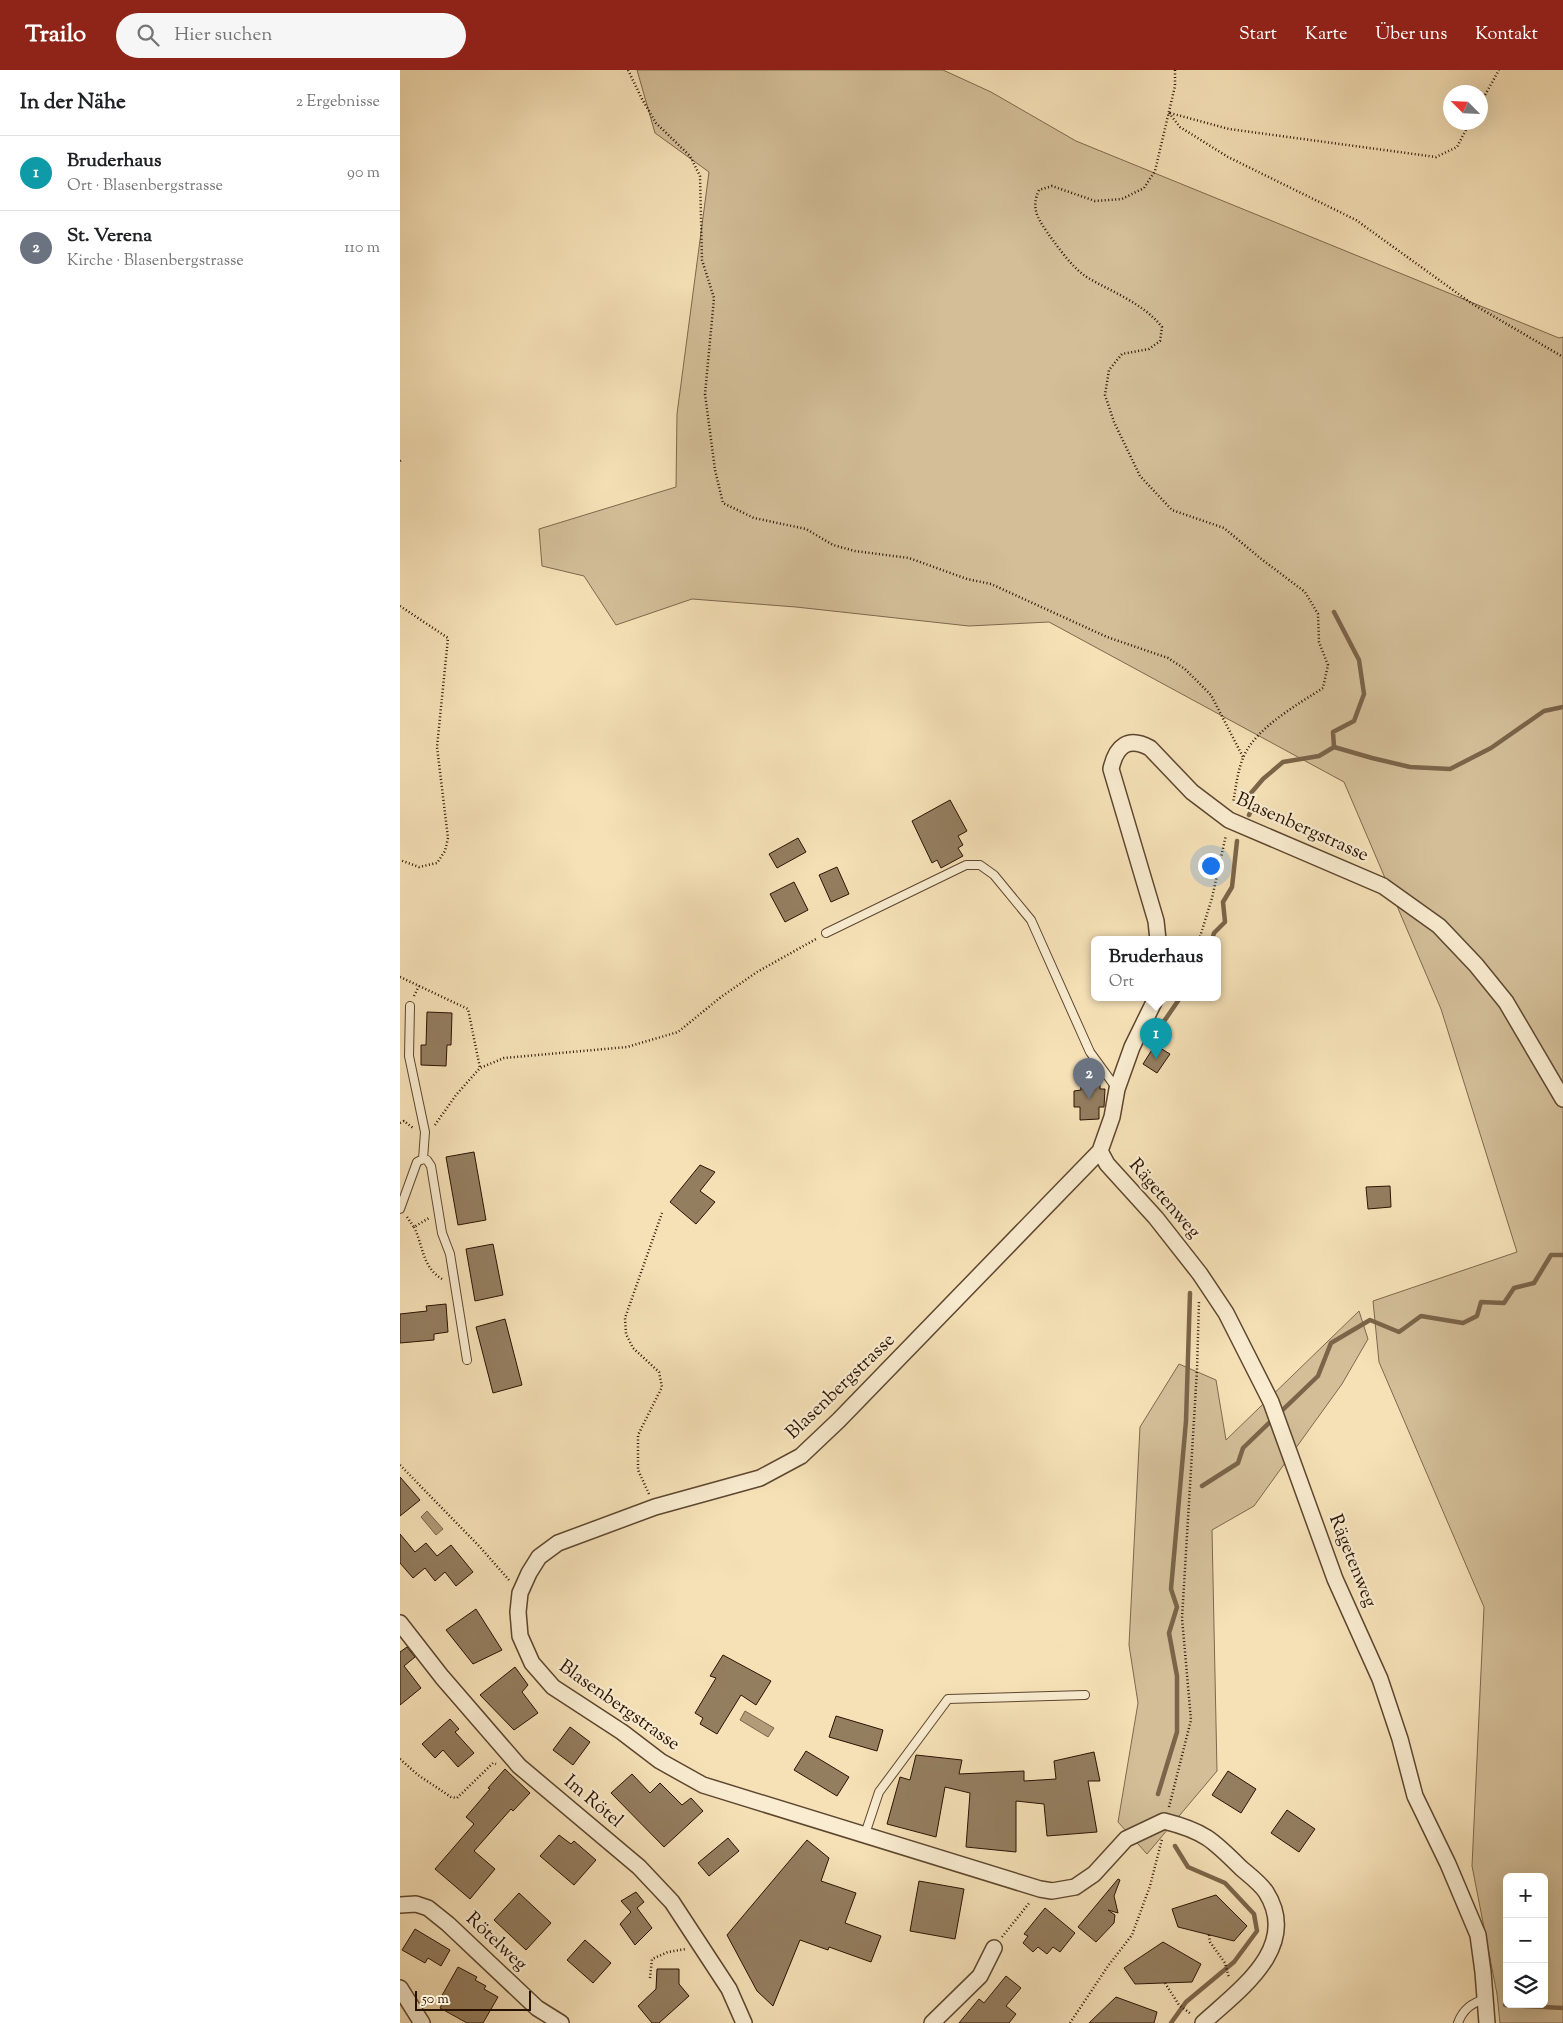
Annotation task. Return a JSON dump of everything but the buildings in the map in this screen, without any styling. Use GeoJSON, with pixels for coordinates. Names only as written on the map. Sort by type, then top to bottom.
{"type":"FeatureCollection","features":[{"type":"Feature","properties":{"kind":"street","name":"Blasenbergstrasse"},"geometry":{"type":"LineString","coordinates":[[1158,936],[1156,921],[1111,769],[1114,757],[1121,747],[1131,742],[1150,748],[1192,792],[1229,820],[1383,886],[1426,915],[1476,965],[1506,1002],[1563,1099]]}},
{"type":"Feature","properties":{"kind":"street","name":"Blasenbergstrasse"},"geometry":{"type":"LineString","coordinates":[[1154,1001],[1132,1046],[1117,1089],[1112,1117],[1100,1151],[853,1406],[801,1456],[760,1478],[655,1507],[558,1543],[539,1557],[529,1573],[520,1593],[518,1612],[520,1636],[532,1663],[553,1687],[622,1732],[660,1761],[703,1785],[1040,1889],[1052,1891],[1075,1888],[1094,1874],[1126,1840],[1164,1821]]}},
{"type":"Feature","properties":{"kind":"street","name":"Rägetenweg"},"geometry":{"type":"LineString","coordinates":[[1100,1151],[1107,1164],[1156,1218],[1200,1274],[1226,1314],[1270,1402],[1335,1579],[1380,1679],[1400,1739],[1415,1796],[1448,1864],[1478,1935],[1487,2023]]}},
{"type":"Feature","properties":{"kind":"street","name":"Im Rötel"},"geometry":{"type":"LineString","coordinates":[[400,1624],[442,1678],[519,1766],[639,1867],[672,1902],[729,1989],[744,2023]]}},
{"type":"Feature","properties":{"kind":"street"},"geometry":{"type":"LineString","coordinates":[[1164,1821],[1189,1827],[1212,1840],[1266,1891],[1276,1914],[1275,1940],[1264,1964],[1203,2023]]}},
{"type":"Feature","properties":{"kind":"street","name":"Rötelweg"},"geometry":{"type":"LineString","coordinates":[[400,1905],[416,1904],[428,1908],[448,1924],[537,2008],[561,2023]]}},
{"type":"Feature","properties":{"kind":"street"},"geometry":{"type":"LineString","coordinates":[[932,2023],[980,1976],[994,1948]]}},
{"type":"Feature","properties":{"kind":"street"},"geometry":{"type":"LineString","coordinates":[[400,1988],[422,2023]]}},
{"type":"Feature","properties":{"kind":"lane"},"geometry":{"type":"LineString","coordinates":[[826,933],[966,866],[980,865],[994,875],[1031,920],[1090,1052],[1117,1089]]}},
{"type":"Feature","properties":{"kind":"lane"},"geometry":{"type":"LineString","coordinates":[[410,1006],[409,1056],[423,1159]]}},
{"type":"Feature","properties":{"kind":"lane"},"geometry":{"type":"LineString","coordinates":[[400,1209],[417,1162],[423,1159]]}},
{"type":"Feature","properties":{"kind":"lane"},"geometry":{"type":"LineString","coordinates":[[423,1159],[427,1160],[431,1166],[442,1234],[450,1254],[467,1360]]}},
{"type":"Feature","properties":{"kind":"lane"},"geometry":{"type":"LineString","coordinates":[[865,1834],[879,1792],[948,1699],[962,1697],[1085,1695]]}},
{"type":"Feature","properties":{"kind":"lane"},"geometry":{"type":"LineString","coordinates":[[1458,2023],[1464,2011],[1475,2002],[1485,1999]]}},
{"type":"Feature","properties":{"kind":"path"},"geometry":{"type":"LineString","coordinates":[[628,70],[656,123],[690,156],[700,176],[702,260],[714,298],[705,394],[715,470],[723,503],[754,518],[806,529],[834,545],[855,551],[909,558],[967,579],[992,584],[1107,637],[1168,658],[1185,668],[1211,695],[1243,757]]}},
{"type":"Feature","properties":{"kind":"path"},"geometry":{"type":"LineString","coordinates":[[1175,70],[1175,86],[1154,171],[1144,188],[1122,199],[1095,201],[1052,186],[1039,190],[1034,202],[1038,219],[1061,252],[1083,274],[1151,313],[1162,327],[1160,341],[1149,349],[1122,354],[1108,370],[1105,395],[1114,422],[1140,476],[1172,510],[1224,528],[1305,592],[1318,614],[1319,642],[1328,665],[1323,688],[1265,727],[1243,757],[1237,776],[1212,898],[1200,936]]}},
{"type":"Feature","properties":{"kind":"path"},"geometry":{"type":"LineString","coordinates":[[1488,90],[1499,70]]}},
{"type":"Feature","properties":{"kind":"path"},"geometry":{"type":"LineString","coordinates":[[1168,112],[1228,129],[1436,157],[1457,147],[1466,130]]}},
{"type":"Feature","properties":{"kind":"path"},"geometry":{"type":"LineString","coordinates":[[1168,112],[1180,127],[1228,157],[1356,220],[1471,303],[1563,357]]}},
{"type":"Feature","properties":{"kind":"path"},"geometry":{"type":"LineString","coordinates":[[400,606],[448,638],[437,747],[448,838],[445,851],[437,863],[419,867],[400,860]]}},
{"type":"Feature","properties":{"kind":"path"},"geometry":{"type":"LineString","coordinates":[[400,1123],[404,1121],[420,1131],[433,1126],[456,1095],[480,1068],[504,1058],[627,1047],[678,1032],[721,997],[757,972],[826,933]]}},
{"type":"Feature","properties":{"kind":"path"},"geometry":{"type":"LineString","coordinates":[[400,977],[468,1008],[480,1068]]}},
{"type":"Feature","properties":{"kind":"path"},"geometry":{"type":"LineString","coordinates":[[655,1507],[638,1470],[638,1435],[662,1387],[659,1372],[633,1348],[626,1334],[625,1318],[662,1213]]}},
{"type":"Feature","properties":{"kind":"path"},"geometry":{"type":"LineString","coordinates":[[408,1218],[414,1227],[424,1257],[434,1274],[442,1279],[454,1279]]}},
{"type":"Feature","properties":{"kind":"path"},"geometry":{"type":"LineString","coordinates":[[414,1227],[423,1221]]}},
{"type":"Feature","properties":{"kind":"path"},"geometry":{"type":"LineString","coordinates":[[1070,2023],[1108,1966],[1132,1935],[1160,1852],[1164,1821],[1173,1794],[1191,1720],[1182,1618],[1199,1299]]}},
{"type":"Feature","properties":{"kind":"path"},"geometry":{"type":"LineString","coordinates":[[400,1465],[480,1547],[520,1593]]}},
{"type":"Feature","properties":{"kind":"path"},"geometry":{"type":"LineString","coordinates":[[400,1759],[418,1775],[451,1797],[457,1798],[493,1763]]}},
{"type":"Feature","properties":{"kind":"path"},"geometry":{"type":"LineString","coordinates":[[994,1948],[1040,1889]]}},
{"type":"Feature","properties":{"kind":"path"},"geometry":{"type":"LineString","coordinates":[[1209,1935],[1210,1942],[1225,1963],[1229,1976]]}},
{"type":"Feature","properties":{"kind":"path"},"geometry":{"type":"LineString","coordinates":[[650,1978],[652,1959],[668,1952],[692,1946]]}},
{"type":"Feature","properties":{"kind":"path"},"geometry":{"type":"LineString","coordinates":[[1165,1983],[1179,2005],[1189,2012]]}},
{"type":"Feature","properties":{"kind":"shaded area"},"geometry":{"type":"Polygon","coordinates":[[[637,70],[943,70],[991,92],[1076,141],[1559,338],[1563,337],[1563,2023],[1500,2023],[1497,1994],[1472,1866],[1484,1607],[1379,1362],[1373,1301],[1517,1252],[1441,1009],[1344,782],[1049,622],[969,626],[796,607],[692,599],[616,625],[584,576],[542,566],[539,529],[676,487],[677,414],[709,172],[655,133],[637,70]]]}},
{"type":"Feature","properties":{"kind":"shaded area"},"geometry":{"type":"Polygon","coordinates":[[[1359,1311],[1368,1339],[1342,1384],[1254,1506],[1212,1530],[1217,1771],[1147,1854],[1118,1822],[1138,1703],[1129,1645],[1140,1427],[1179,1364],[1216,1380],[1226,1440],[1359,1311]]]}},
{"type":"Feature","properties":{"kind":"shaded area"},"geometry":{"type":"Polygon","coordinates":[[[427,1511],[443,1529],[436,1535],[421,1517],[427,1511]]]}},
{"type":"Feature","properties":{"kind":"shaded area"},"geometry":{"type":"Polygon","coordinates":[[[745,1711],[774,1728],[768,1737],[740,1720],[745,1711]]]}},
{"type":"Feature","properties":{"kind":"waterway"},"geometry":{"type":"LineString","coordinates":[[1334,612],[1359,660],[1364,694],[1354,721],[1333,732],[1334,747]]}},
{"type":"Feature","properties":{"kind":"waterway"},"geometry":{"type":"LineString","coordinates":[[1249,815],[1251,811],[1251,793],[1263,779],[1283,762],[1319,756],[1334,747],[1410,767],[1450,769],[1491,748],[1544,711],[1563,707]]}},
{"type":"Feature","properties":{"kind":"waterway"},"geometry":{"type":"LineString","coordinates":[[1213,936],[1225,922],[1223,902],[1232,887],[1237,841]]}},
{"type":"Feature","properties":{"kind":"waterway"},"geometry":{"type":"LineString","coordinates":[[1156,1033],[1178,1001]]}},
{"type":"Feature","properties":{"kind":"waterway"},"geometry":{"type":"LineString","coordinates":[[1202,1486],[1238,1463],[1243,1448],[1318,1376],[1331,1343],[1370,1320],[1399,1332],[1421,1316],[1463,1323],[1477,1316],[1481,1302],[1504,1303],[1514,1288],[1534,1283],[1551,1255],[1563,1255]]}},
{"type":"Feature","properties":{"kind":"waterway"},"geometry":{"type":"LineString","coordinates":[[1158,1794],[1177,1732],[1177,1676],[1169,1633],[1177,1607],[1171,1589],[1186,1421],[1190,1293]]}},
{"type":"Feature","properties":{"kind":"waterway"},"geometry":{"type":"LineString","coordinates":[[1171,2023],[1186,2002],[1234,1962],[1257,1931],[1254,1914],[1225,1883],[1188,1867],[1175,1846]]}},
{"type":"Feature","properties":{"kind":"waterway"},"geometry":{"type":"LineString","coordinates":[[1548,2007],[1563,2008]]}},
{"type":"Feature","properties":{"kind":"place","name":"Bruderhaus"},"geometry":{"type":"Point","coordinates":[1156,1059]}},
{"type":"Feature","properties":{"kind":"place","name":"St. Verena"},"geometry":{"type":"Point","coordinates":[1089,1099]}}]}
